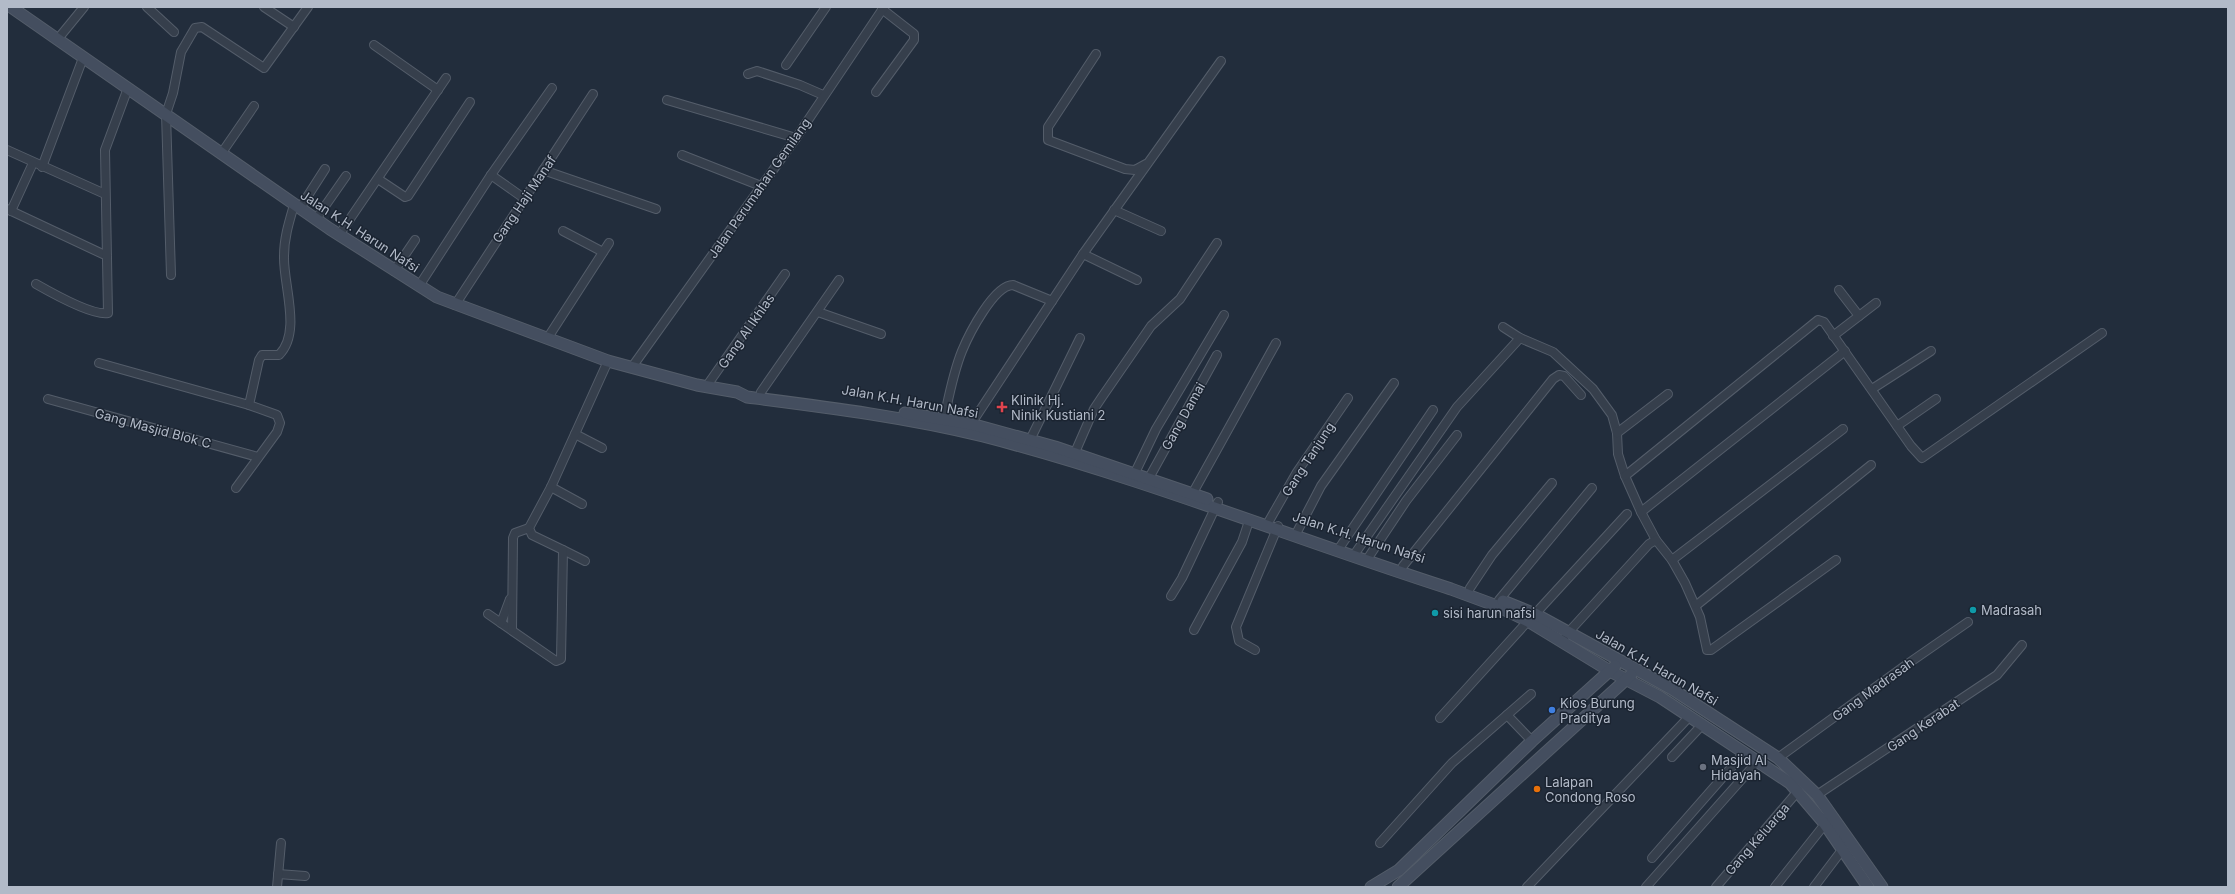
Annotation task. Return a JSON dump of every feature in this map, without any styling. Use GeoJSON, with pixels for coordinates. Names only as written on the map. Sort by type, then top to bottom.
{"type":"FeatureCollection","features":[{"type":"Feature","properties":{"kind":"main road","name":"Jalan K.H. Harun Nafsi"},"geometry":{"type":"LineString","coordinates":[[12,7],[297,207],[418,286],[455,305],[608,360],[706,387],[737,392],[761,392],[923,420],[981,436],[1073,457]]}},
{"type":"Feature","properties":{"kind":"main road","name":"Jalan K.H. Harun Nafsi"},"geometry":{"type":"LineString","coordinates":[[737,392],[747,397],[923,420],[944,419],[971,424],[1030,440],[1073,457],[1367,558],[1496,606],[1532,617],[1569,632],[1619,662],[1672,689],[1778,758],[1817,795],[1882,887]]}},
{"type":"Feature","properties":{"kind":"main road","name":"Jalan K.H. Harun Nafsi"},"geometry":{"type":"LineString","coordinates":[[1133,477],[1149,478],[1190,496]]}},
{"type":"Feature","properties":{"kind":"main road","name":"Jalan K.H. Harun Nafsi"},"geometry":{"type":"LineString","coordinates":[[1216,505],[1249,521],[1297,532],[1356,552],[1367,558],[1403,566],[1470,588],[1499,600],[1532,617],[1561,640],[1610,671],[1660,697],[1790,783],[1825,824],[1868,887]]}},
{"type":"Feature","properties":{"kind":"main road"},"geometry":{"type":"LineString","coordinates":[[1371,887],[1399,870],[1532,741],[1619,662]]}},
{"type":"Feature","properties":{"kind":"main road"},"geometry":{"type":"LineString","coordinates":[[1398,887],[1636,670]]}},
{"type":"Feature","properties":{"kind":"street"},"geometry":{"type":"LineString","coordinates":[[57,40],[84,7]]}},
{"type":"Feature","properties":{"kind":"street"},"geometry":{"type":"LineString","coordinates":[[147,7],[174,32]]}},
{"type":"Feature","properties":{"kind":"street"},"geometry":{"type":"LineString","coordinates":[[264,7],[294,27]]}},
{"type":"Feature","properties":{"kind":"street"},"geometry":{"type":"LineString","coordinates":[[171,275],[166,114],[173,93],[181,52],[195,28],[205,28],[264,68],[308,7]]}},
{"type":"Feature","properties":{"kind":"street"},"geometry":{"type":"LineString","coordinates":[[786,65],[826,7]]}},
{"type":"Feature","properties":{"kind":"street"},"geometry":{"type":"LineString","coordinates":[[876,92],[914,40],[914,34],[883,8]]}},
{"type":"Feature","properties":{"kind":"street","name":"Jalan Perumahan Gemilang"},"geometry":{"type":"LineString","coordinates":[[632,367],[796,138],[826,91],[883,8]]}},
{"type":"Feature","properties":{"kind":"street"},"geometry":{"type":"LineString","coordinates":[[374,45],[438,90]]}},
{"type":"Feature","properties":{"kind":"street"},"geometry":{"type":"LineString","coordinates":[[1096,54],[1048,127],[1048,140],[1125,169],[1135,170],[1147,164]]}},
{"type":"Feature","properties":{"kind":"street"},"geometry":{"type":"LineString","coordinates":[[42,167],[83,58]]}},
{"type":"Feature","properties":{"kind":"street"},"geometry":{"type":"LineString","coordinates":[[971,424],[1083,254],[1221,61]]}},
{"type":"Feature","properties":{"kind":"street"},"geometry":{"type":"LineString","coordinates":[[748,74],[757,71],[800,85],[826,91]]}},
{"type":"Feature","properties":{"kind":"street"},"geometry":{"type":"LineString","coordinates":[[339,235],[446,78]]}},
{"type":"Feature","properties":{"kind":"street"},"geometry":{"type":"LineString","coordinates":[[36,284],[75,303],[103,314],[108,313],[105,150],[128,88]]}},
{"type":"Feature","properties":{"kind":"street"},"geometry":{"type":"LineString","coordinates":[[418,286],[490,175],[552,88]]}},
{"type":"Feature","properties":{"kind":"street","name":"Gang Haji Manaf"},"geometry":{"type":"LineString","coordinates":[[455,305],[593,94]]}},
{"type":"Feature","properties":{"kind":"street"},"geometry":{"type":"LineString","coordinates":[[667,100],[796,138]]}},
{"type":"Feature","properties":{"kind":"street"},"geometry":{"type":"LineString","coordinates":[[378,179],[405,197],[408,196],[470,102]]}},
{"type":"Feature","properties":{"kind":"street"},"geometry":{"type":"LineString","coordinates":[[222,154],[254,106]]}},
{"type":"Feature","properties":{"kind":"street"},"geometry":{"type":"LineString","coordinates":[[7,150],[33,163],[105,194]]}},
{"type":"Feature","properties":{"kind":"street"},"geometry":{"type":"LineString","coordinates":[[682,155],[761,186]]}},
{"type":"Feature","properties":{"kind":"street"},"geometry":{"type":"LineString","coordinates":[[33,163],[9,210],[107,256]]}},
{"type":"Feature","properties":{"kind":"street"},"geometry":{"type":"LineString","coordinates":[[249,405],[259,360],[262,355],[279,355],[288,336],[289,301],[285,276],[284,255],[288,224],[297,207],[325,169]]}},
{"type":"Feature","properties":{"kind":"street"},"geometry":{"type":"LineString","coordinates":[[543,170],[656,210]]}},
{"type":"Feature","properties":{"kind":"street"},"geometry":{"type":"LineString","coordinates":[[490,175],[525,199]]}},
{"type":"Feature","properties":{"kind":"street"},"geometry":{"type":"LineString","coordinates":[[316,219],[346,176]]}},
{"type":"Feature","properties":{"kind":"street"},"geometry":{"type":"LineString","coordinates":[[1114,210],[1161,231]]}},
{"type":"Feature","properties":{"kind":"street"},"geometry":{"type":"LineString","coordinates":[[563,231],[603,252]]}},
{"type":"Feature","properties":{"kind":"street"},"geometry":{"type":"LineString","coordinates":[[394,271],[415,240]]}},
{"type":"Feature","properties":{"kind":"street"},"geometry":{"type":"LineString","coordinates":[[547,339],[609,243]]}},
{"type":"Feature","properties":{"kind":"street"},"geometry":{"type":"LineString","coordinates":[[1073,457],[1094,409],[1102,397],[1151,326],[1180,299],[1217,243]]}},
{"type":"Feature","properties":{"kind":"street"},"geometry":{"type":"LineString","coordinates":[[1083,254],[1137,280]]}},
{"type":"Feature","properties":{"kind":"street","name":"Gang Al Ikhlas"},"geometry":{"type":"LineString","coordinates":[[706,387],[785,274]]}},
{"type":"Feature","properties":{"kind":"street"},"geometry":{"type":"LineString","coordinates":[[761,392],[840,280]]}},
{"type":"Feature","properties":{"kind":"street"},"geometry":{"type":"LineString","coordinates":[[944,419],[962,350],[986,308],[1002,288],[1007,285],[1013,285],[1052,301]]}},
{"type":"Feature","properties":{"kind":"street"},"geometry":{"type":"LineString","coordinates":[[1839,290],[1859,316]]}},
{"type":"Feature","properties":{"kind":"street"},"geometry":{"type":"LineString","coordinates":[[1833,336],[1876,303]]}},
{"type":"Feature","properties":{"kind":"street"},"geometry":{"type":"LineString","coordinates":[[818,312],[881,334]]}},
{"type":"Feature","properties":{"kind":"street"},"geometry":{"type":"LineString","coordinates":[[1133,477],[1156,429],[1224,315]]}},
{"type":"Feature","properties":{"kind":"street"},"geometry":{"type":"LineString","coordinates":[[1625,476],[1818,320],[1824,322],[1919,457],[1925,457],[2102,333]]}},
{"type":"Feature","properties":{"kind":"street"},"geometry":{"type":"LineString","coordinates":[[1503,327],[1520,338],[1553,352],[1569,365],[1604,402],[1612,415],[1617,433],[1618,454],[1625,476],[1653,542],[1672,560],[1695,604],[1704,628],[1705,646],[1711,650],[1836,560]]}},
{"type":"Feature","properties":{"kind":"street"},"geometry":{"type":"LineString","coordinates":[[1030,440],[1080,338]]}},
{"type":"Feature","properties":{"kind":"street"},"geometry":{"type":"LineString","coordinates":[[1356,552],[1458,406],[1520,338]]}},
{"type":"Feature","properties":{"kind":"street"},"geometry":{"type":"LineString","coordinates":[[1190,496],[1276,343]]}},
{"type":"Feature","properties":{"kind":"street"},"geometry":{"type":"LineString","coordinates":[[1640,512],[1845,351]]}},
{"type":"Feature","properties":{"kind":"street"},"geometry":{"type":"LineString","coordinates":[[1872,390],[1931,351]]}},
{"type":"Feature","properties":{"kind":"street","name":"Gang Damai"},"geometry":{"type":"LineString","coordinates":[[1149,478],[1217,355]]}},
{"type":"Feature","properties":{"kind":"street"},"geometry":{"type":"LineString","coordinates":[[512,630],[513,538],[515,532],[529,528],[551,487],[608,360]]}},
{"type":"Feature","properties":{"kind":"street"},"geometry":{"type":"LineString","coordinates":[[99,363],[270,411],[280,418],[277,432],[236,488]]}},
{"type":"Feature","properties":{"kind":"street"},"geometry":{"type":"LineString","coordinates":[[1403,566],[1553,379],[1559,375],[1564,376],[1581,395]]}},
{"type":"Feature","properties":{"kind":"street"},"geometry":{"type":"LineString","coordinates":[[1297,532],[1321,486],[1394,383]]}},
{"type":"Feature","properties":{"kind":"street"},"geometry":{"type":"LineString","coordinates":[[1617,433],[1668,394]]}},
{"type":"Feature","properties":{"kind":"street","name":"Gang Tanjung"},"geometry":{"type":"LineString","coordinates":[[1255,650],[1239,642],[1236,627],[1274,526],[1297,472],[1348,398]]}},
{"type":"Feature","properties":{"kind":"street"},"geometry":{"type":"LineString","coordinates":[[1897,426],[1936,399]]}},
{"type":"Feature","properties":{"kind":"street","name":"Gang Masjid Blok C"},"geometry":{"type":"LineString","coordinates":[[48,400],[258,457]]}},
{"type":"Feature","properties":{"kind":"street"},"geometry":{"type":"LineString","coordinates":[[1340,547],[1433,410]]}},
{"type":"Feature","properties":{"kind":"street"},"geometry":{"type":"LineString","coordinates":[[1672,560],[1843,429]]}},
{"type":"Feature","properties":{"kind":"street"},"geometry":{"type":"LineString","coordinates":[[575,434],[602,448]]}},
{"type":"Feature","properties":{"kind":"street"},"geometry":{"type":"LineString","coordinates":[[1367,558],[1406,501],[1457,435]]}},
{"type":"Feature","properties":{"kind":"street"},"geometry":{"type":"LineString","coordinates":[[1695,604],[1698,604],[1871,465]]}},
{"type":"Feature","properties":{"kind":"street"},"geometry":{"type":"LineString","coordinates":[[1470,588],[1492,555],[1552,483]]}},
{"type":"Feature","properties":{"kind":"street"},"geometry":{"type":"LineString","coordinates":[[551,487],[582,504]]}},
{"type":"Feature","properties":{"kind":"street"},"geometry":{"type":"LineString","coordinates":[[1499,600],[1592,488]]}},
{"type":"Feature","properties":{"kind":"street"},"geometry":{"type":"LineString","coordinates":[[1171,596],[1182,578],[1216,505]]}},
{"type":"Feature","properties":{"kind":"street"},"geometry":{"type":"LineString","coordinates":[[1440,718],[1627,514]]}},
{"type":"Feature","properties":{"kind":"street"},"geometry":{"type":"LineString","coordinates":[[1194,630],[1239,547],[1249,521]]}},
{"type":"Feature","properties":{"kind":"street"},"geometry":{"type":"LineString","coordinates":[[529,528],[532,534],[585,561]]}},
{"type":"Feature","properties":{"kind":"street"},"geometry":{"type":"LineString","coordinates":[[1561,640],[1653,542]]}},
{"type":"Feature","properties":{"kind":"street"},"geometry":{"type":"LineString","coordinates":[[488,614],[556,661],[560,659],[563,550]]}},
{"type":"Feature","properties":{"kind":"street"},"geometry":{"type":"LineString","coordinates":[[501,623],[512,594]]}},
{"type":"Feature","properties":{"kind":"street","name":"Gang Madrasah"},"geometry":{"type":"LineString","coordinates":[[1778,758],[1968,622]]}},
{"type":"Feature","properties":{"kind":"street","name":"Gang Kerabat"},"geometry":{"type":"LineString","coordinates":[[1817,795],[1997,675],[2022,645]]}},
{"type":"Feature","properties":{"kind":"street"},"geometry":{"type":"LineString","coordinates":[[1380,843],[1452,763],[1531,694]]}},
{"type":"Feature","properties":{"kind":"street"},"geometry":{"type":"LineString","coordinates":[[1507,715],[1532,741]]}},
{"type":"Feature","properties":{"kind":"street"},"geometry":{"type":"LineString","coordinates":[[1527,887],[1690,716]]}},
{"type":"Feature","properties":{"kind":"street"},"geometry":{"type":"LineString","coordinates":[[1672,758],[1702,726]]}},
{"type":"Feature","properties":{"kind":"street"},"geometry":{"type":"LineString","coordinates":[[1652,858],[1744,753]]}},
{"type":"Feature","properties":{"kind":"street"},"geometry":{"type":"LineString","coordinates":[[1646,887],[1757,762]]}},
{"type":"Feature","properties":{"kind":"street","name":"Gang Keluarga"},"geometry":{"type":"LineString","coordinates":[[1716,887],[1798,791]]}},
{"type":"Feature","properties":{"kind":"street"},"geometry":{"type":"LineString","coordinates":[[1776,887],[1825,824]]}},
{"type":"Feature","properties":{"kind":"street"},"geometry":{"type":"LineString","coordinates":[[277,887],[281,843]]}},
{"type":"Feature","properties":{"kind":"street"},"geometry":{"type":"LineString","coordinates":[[1814,887],[1842,850]]}},
{"type":"Feature","properties":{"kind":"street"},"geometry":{"type":"LineString","coordinates":[[278,874],[305,876]]}},
{"type":"Feature","properties":{"kind":"place","name":"Klinik Hj. Ninik Kustiani 2"},"geometry":{"type":"Point","coordinates":[1002,407]}},
{"type":"Feature","properties":{"kind":"place","name":"Madrasah"},"geometry":{"type":"Point","coordinates":[1973,610]}},
{"type":"Feature","properties":{"kind":"place","name":"sisi harun nafsi"},"geometry":{"type":"Point","coordinates":[1435,613]}},
{"type":"Feature","properties":{"kind":"place","name":"Kios Burung Praditya"},"geometry":{"type":"Point","coordinates":[1552,710]}},
{"type":"Feature","properties":{"kind":"place","name":"Masjid Al Hidayah"},"geometry":{"type":"Point","coordinates":[1703,767]}},
{"type":"Feature","properties":{"kind":"place","name":"Lalapan Condong Roso"},"geometry":{"type":"Point","coordinates":[1537,789]}}]}
